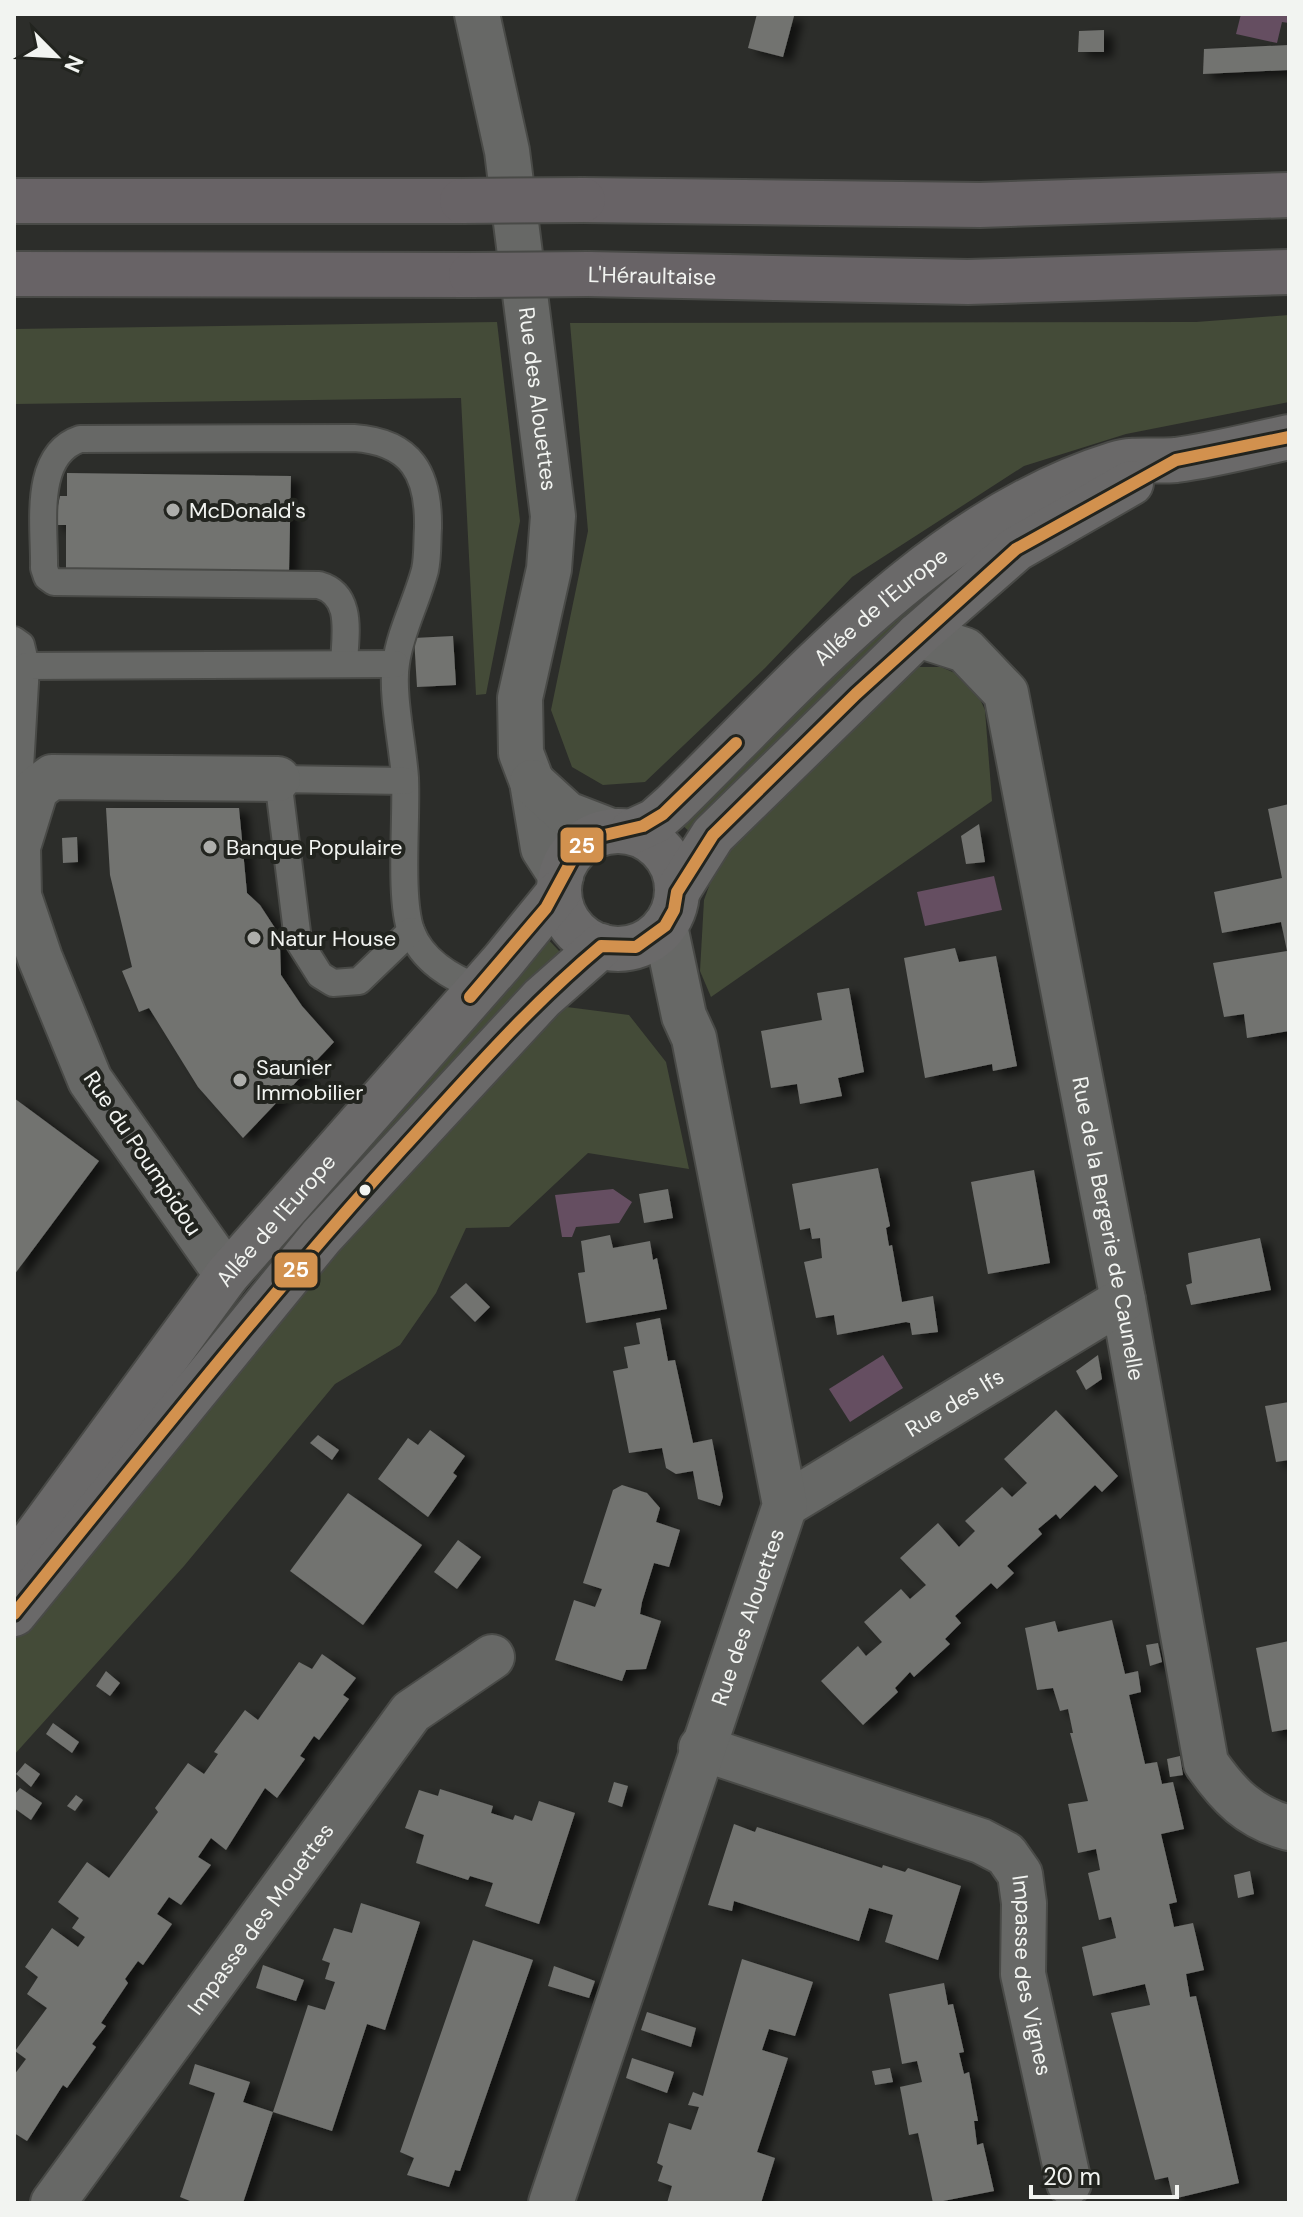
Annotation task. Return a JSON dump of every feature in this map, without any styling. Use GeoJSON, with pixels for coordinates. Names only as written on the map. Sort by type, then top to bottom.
{"type":"FeatureCollection","features":[{"type":"Feature","properties":{"kind":"highway"},"geometry":{"type":"LineString","coordinates":[[14,201],[583,200],[980,205],[1289,195]]}},
{"type":"Feature","properties":{"kind":"highway","name":"L'Héraultaise"},"geometry":{"type":"LineString","coordinates":[[14,274],[588,274],[968,282],[1289,272]]}},
{"type":"Feature","properties":{"kind":"street","name":"Rue des Alouettes"},"geometry":{"type":"LineString","coordinates":[[477,14],[507,151],[553,516],[549,569],[520,698],[521,753],[532,782],[543,848],[560,884]]}},
{"type":"Feature","properties":{"kind":"street","name":"Allée de l'Europe"},"geometry":{"type":"LineString","coordinates":[[621,832],[655,821],[891,590],[997,519],[1085,475],[1120,462],[1176,460],[1289,437]]}},
{"type":"Feature","properties":{"kind":"street","name":"Allée de l'Europe"},"geometry":{"type":"LineString","coordinates":[[14,1614],[321,1237],[542,998],[645,928],[713,835],[918,635],[1016,549],[1176,460]]}},
{"type":"Feature","properties":{"kind":"street","name":"Rue de la Bergerie de Caunelle"},"geometry":{"type":"LineString","coordinates":[[918,635],[965,650],[1006,693],[1123,1300],[1206,1763],[1229,1796],[1263,1821],[1289,1828]]}},
{"type":"Feature","properties":{"kind":"street"},"geometry":{"type":"LineString","coordinates":[[24,769],[52,777],[278,779]]}},
{"type":"Feature","properties":{"kind":"street","name":"Rue du Poumpidou"},"geometry":{"type":"LineString","coordinates":[[24,769],[16,896],[63,1022],[90,1080],[227,1275]]}},
{"type":"Feature","properties":{"kind":"street"},"geometry":{"type":"LineString","coordinates":[[532,782],[567,814],[650,840],[665,854],[675,872],[645,928],[584,938],[571,926],[560,884],[568,860],[579,846],[621,832]]}},
{"type":"Feature","properties":{"kind":"street","name":"Allée de l'Europe"},"geometry":{"type":"LineString","coordinates":[[14,1566],[227,1275],[479,988],[560,884]]}},
{"type":"Feature","properties":{"kind":"street","name":"Rue des Alouettes"},"geometry":{"type":"LineString","coordinates":[[551,2203],[701,1748],[785,1505],[694,1038],[645,928]]}},
{"type":"Feature","properties":{"kind":"street","name":"Rue des Ifs"},"geometry":{"type":"LineString","coordinates":[[785,1505],[964,1393],[1123,1300]]}},
{"type":"Feature","properties":{"kind":"street","name":"Impasse des Mouettes"},"geometry":{"type":"LineString","coordinates":[[53,2203],[411,1712],[492,1657]]}},
{"type":"Feature","properties":{"kind":"street","name":"Impasse des Vignes"},"geometry":{"type":"LineString","coordinates":[[701,1748],[981,1841],[1006,1854],[1020,1874],[1024,1903],[1023,1974],[1069,2183]]}},
{"type":"Feature","properties":{"kind":"lane"},"geometry":{"type":"LineString","coordinates":[[344,664],[344,608],[335,592],[319,585],[54,582],[47,577],[46,477],[53,458],[65,444],[80,439],[354,438],[385,443],[412,463],[426,486],[428,527],[425,569],[395,664],[405,781],[407,908],[411,931],[441,970],[479,988]]}},
{"type":"Feature","properties":{"kind":"lane"},"geometry":{"type":"LineString","coordinates":[[14,640],[21,645],[26,666],[24,769]]}},
{"type":"Feature","properties":{"kind":"lane"},"geometry":{"type":"LineString","coordinates":[[26,666],[395,664]]}},
{"type":"Feature","properties":{"kind":"lane"},"geometry":{"type":"LineString","coordinates":[[405,781],[278,779],[298,940],[320,975],[333,983],[359,981],[411,931]]}},
{"type":"Feature","properties":{"kind":"green space"},"geometry":{"type":"Polygon","coordinates":[[[1289,315],[1289,402],[1126,434],[1024,466],[852,577],[765,668],[645,782],[603,785],[572,767],[551,710],[588,531],[570,323],[1196,322],[1289,315]]]}},
{"type":"Feature","properties":{"kind":"green space"},"geometry":{"type":"Polygon","coordinates":[[[497,322],[520,521],[486,694],[476,695],[461,398],[14,404],[14,329],[497,322]]]}},
{"type":"Feature","properties":{"kind":"green space"},"geometry":{"type":"Polygon","coordinates":[[[1000,534],[692,834],[679,822],[848,648],[1000,534]]]}},
{"type":"Feature","properties":{"kind":"green space"},"geometry":{"type":"Polygon","coordinates":[[[910,667],[941,667],[971,680],[985,710],[992,801],[711,997],[700,971],[704,900],[720,856],[910,667]]]}},
{"type":"Feature","properties":{"kind":"green space"},"geometry":{"type":"Polygon","coordinates":[[[544,935],[560,952],[310,1227],[299,1225],[544,935]]]}},
{"type":"Feature","properties":{"kind":"green space"},"geometry":{"type":"Polygon","coordinates":[[[559,1006],[629,1015],[666,1062],[689,1169],[588,1153],[509,1227],[466,1228],[436,1293],[400,1345],[335,1384],[184,1566],[14,1755],[14,1641],[289,1296],[559,1006]]]}},
{"type":"Feature","properties":{"kind":"shaded area"},"geometry":{"type":"Polygon","coordinates":[[[1241,14],[1289,14],[1289,23],[1282,22],[1277,43],[1236,34],[1241,14]]]}},
{"type":"Feature","properties":{"kind":"shaded area"},"geometry":{"type":"Polygon","coordinates":[[[994,876],[1002,910],[925,926],[917,892],[994,876]]]}},
{"type":"Feature","properties":{"kind":"shaded area"},"geometry":{"type":"Polygon","coordinates":[[[613,1189],[632,1202],[619,1223],[576,1227],[572,1237],[562,1237],[555,1195],[613,1189]]]}},
{"type":"Feature","properties":{"kind":"shaded area"},"geometry":{"type":"Polygon","coordinates":[[[883,1355],[903,1388],[850,1422],[829,1389],[883,1355]]]}},
{"type":"Feature","properties":{"kind":"building"},"geometry":{"type":"Polygon","coordinates":[[[757,14],[794,16],[783,57],[748,48],[757,14]]]}},
{"type":"Feature","properties":{"kind":"building"},"geometry":{"type":"Polygon","coordinates":[[[1104,30],[1104,52],[1078,52],[1079,31],[1104,30]]]}},
{"type":"Feature","properties":{"kind":"building"},"geometry":{"type":"Polygon","coordinates":[[[1289,45],[1289,70],[1203,74],[1204,49],[1289,45]]]}},
{"type":"Feature","properties":{"kind":"building","name":"McDonald's"},"geometry":{"type":"Polygon","coordinates":[[[67,473],[291,476],[289,572],[66,569],[66,525],[54,525],[60,496],[67,496],[67,473]]]}},
{"type":"Feature","properties":{"kind":"building"},"geometry":{"type":"Polygon","coordinates":[[[453,636],[456,685],[417,687],[414,638],[453,636]]]}},
{"type":"Feature","properties":{"kind":"building"},"geometry":{"type":"Polygon","coordinates":[[[1289,804],[1289,1031],[1247,1038],[1244,1014],[1224,1017],[1213,963],[1287,951],[1281,922],[1222,933],[1214,892],[1282,878],[1268,809],[1289,804]]]}},
{"type":"Feature","properties":{"kind":"building"},"geometry":{"type":"Polygon","coordinates":[[[106,808],[239,808],[247,893],[260,905],[275,928],[280,946],[281,975],[302,1006],[334,1042],[243,1138],[198,1087],[149,1008],[139,1012],[122,971],[132,967],[110,875],[106,808]]]}},
{"type":"Feature","properties":{"kind":"building"},"geometry":{"type":"Polygon","coordinates":[[[979,824],[985,862],[966,864],[961,836],[979,824]]]}},
{"type":"Feature","properties":{"kind":"building"},"geometry":{"type":"Polygon","coordinates":[[[77,837],[78,862],[63,863],[62,838],[77,837]]]}},
{"type":"Feature","properties":{"kind":"building"},"geometry":{"type":"Polygon","coordinates":[[[955,948],[959,962],[996,956],[1017,1066],[993,1071],[992,1064],[925,1078],[904,958],[955,948]]]}},
{"type":"Feature","properties":{"kind":"building"},"geometry":{"type":"Polygon","coordinates":[[[849,988],[864,1072],[838,1078],[842,1096],[800,1104],[797,1084],[771,1088],[761,1031],[822,1020],[817,993],[849,988]]]}},
{"type":"Feature","properties":{"kind":"building"},"geometry":{"type":"Polygon","coordinates":[[[14,1098],[99,1161],[14,1275],[14,1098]]]}},
{"type":"Feature","properties":{"kind":"building"},"geometry":{"type":"Polygon","coordinates":[[[878,1168],[890,1226],[886,1228],[889,1246],[892,1245],[902,1302],[933,1296],[938,1332],[912,1335],[910,1323],[906,1322],[837,1335],[834,1315],[816,1318],[804,1262],[822,1258],[820,1238],[812,1239],[810,1228],[800,1230],[792,1184],[878,1168]]]}},
{"type":"Feature","properties":{"kind":"building"},"geometry":{"type":"Polygon","coordinates":[[[1034,1170],[1050,1263],[988,1274],[971,1182],[1034,1170]]]}},
{"type":"Feature","properties":{"kind":"building"},"geometry":{"type":"Polygon","coordinates":[[[668,1189],[673,1218],[644,1223],[639,1194],[668,1189]]]}},
{"type":"Feature","properties":{"kind":"building"},"geometry":{"type":"Polygon","coordinates":[[[610,1235],[613,1248],[650,1241],[653,1260],[657,1258],[667,1309],[586,1323],[578,1273],[585,1272],[581,1241],[610,1235]]]}},
{"type":"Feature","properties":{"kind":"building"},"geometry":{"type":"Polygon","coordinates":[[[1260,1238],[1271,1290],[1191,1305],[1186,1285],[1192,1283],[1188,1253],[1260,1238]]]}},
{"type":"Feature","properties":{"kind":"building"},"geometry":{"type":"Polygon","coordinates":[[[466,1283],[490,1307],[475,1322],[450,1297],[466,1283]]]}},
{"type":"Feature","properties":{"kind":"building"},"geometry":{"type":"Polygon","coordinates":[[[660,1318],[668,1361],[675,1360],[693,1443],[712,1439],[723,1497],[720,1506],[698,1499],[693,1471],[676,1474],[666,1468],[662,1448],[629,1453],[613,1371],[628,1368],[624,1347],[640,1344],[636,1323],[660,1318]]]}},
{"type":"Feature","properties":{"kind":"building"},"geometry":{"type":"Polygon","coordinates":[[[1098,1355],[1102,1379],[1086,1390],[1076,1371],[1098,1355]]]}},
{"type":"Feature","properties":{"kind":"building"},"geometry":{"type":"Polygon","coordinates":[[[1289,1402],[1289,1460],[1276,1462],[1265,1406],[1289,1402]]]}},
{"type":"Feature","properties":{"kind":"building"},"geometry":{"type":"Polygon","coordinates":[[[1056,1410],[1118,1476],[1102,1492],[1095,1485],[1060,1519],[1056,1514],[1038,1529],[1042,1534],[1007,1566],[1014,1573],[997,1589],[991,1583],[955,1616],[961,1623],[945,1639],[950,1644],[914,1677],[910,1672],[895,1688],[898,1692],[863,1725],[821,1681],[858,1646],[866,1656],[882,1642],[864,1622],[901,1589],[910,1599],[926,1585],[900,1558],[938,1523],[959,1547],[975,1531],[965,1521],[1002,1487],[1012,1497],[1027,1483],[1004,1459],[1056,1410]]]}},
{"type":"Feature","properties":{"kind":"building"},"geometry":{"type":"Polygon","coordinates":[[[430,1430],[465,1456],[453,1473],[457,1476],[428,1517],[378,1479],[408,1438],[418,1445],[430,1430]]]}},
{"type":"Feature","properties":{"kind":"building"},"geometry":{"type":"Polygon","coordinates":[[[318,1435],[339,1450],[332,1460],[310,1443],[318,1435]]]}},
{"type":"Feature","properties":{"kind":"building"},"geometry":{"type":"Polygon","coordinates":[[[622,1485],[647,1493],[660,1508],[656,1522],[680,1530],[669,1567],[654,1563],[642,1602],[640,1614],[661,1621],[646,1669],[626,1670],[622,1681],[555,1660],[574,1600],[595,1607],[602,1589],[583,1583],[613,1490],[622,1485]]]}},
{"type":"Feature","properties":{"kind":"building"},"geometry":{"type":"Polygon","coordinates":[[[348,1493],[422,1545],[363,1625],[290,1571],[348,1493]]]}},
{"type":"Feature","properties":{"kind":"building"},"geometry":{"type":"Polygon","coordinates":[[[458,1540],[481,1557],[457,1589],[434,1572],[458,1540]]]}},
{"type":"Feature","properties":{"kind":"building"},"geometry":{"type":"Polygon","coordinates":[[[1112,1620],[1125,1674],[1138,1671],[1141,1692],[1129,1695],[1145,1764],[1157,1762],[1162,1784],[1173,1782],[1184,1829],[1161,1834],[1177,1902],[1169,1904],[1174,1927],[1193,1923],[1204,1970],[1186,1974],[1190,1997],[1196,1996],[1239,2183],[1173,2199],[1168,2177],[1155,2180],[1111,2013],[1150,2005],[1145,1984],[1093,1996],[1082,1947],[1116,1938],[1111,1917],[1099,1920],[1088,1873],[1100,1870],[1096,1849],[1078,1853],[1068,1804],[1088,1801],[1070,1733],[1073,1733],[1068,1709],[1060,1711],[1053,1688],[1037,1690],[1025,1628],[1055,1621],[1058,1632],[1112,1620]]]}},
{"type":"Feature","properties":{"kind":"building"},"geometry":{"type":"Polygon","coordinates":[[[1289,1641],[1289,1729],[1272,1732],[1256,1648],[1289,1641]]]}},
{"type":"Feature","properties":{"kind":"building"},"geometry":{"type":"Polygon","coordinates":[[[1158,1643],[1162,1662],[1150,1666],[1146,1645],[1158,1643]]]}},
{"type":"Feature","properties":{"kind":"building"},"geometry":{"type":"Polygon","coordinates":[[[322,1654],[356,1678],[343,1695],[349,1699],[319,1740],[314,1736],[300,1756],[305,1759],[277,1798],[265,1788],[226,1850],[211,1838],[198,1857],[211,1865],[181,1905],[169,1897],[157,1914],[172,1924],[143,1965],[138,1961],[125,1979],[128,1983],[101,2023],[106,2026],[92,2044],[96,2047],[67,2088],[63,2085],[27,2141],[14,2133],[14,2075],[26,2059],[15,2051],[47,2008],[27,1994],[38,1977],[25,1967],[52,1928],[78,1947],[85,1937],[72,1928],[79,1918],[58,1902],[87,1862],[109,1878],[158,1812],[155,1808],[188,1763],[204,1774],[218,1754],[214,1752],[245,1710],[258,1720],[299,1662],[312,1669],[322,1654]]]}},
{"type":"Feature","properties":{"kind":"building"},"geometry":{"type":"Polygon","coordinates":[[[106,1671],[120,1683],[110,1696],[96,1686],[106,1671]]]}},
{"type":"Feature","properties":{"kind":"building"},"geometry":{"type":"Polygon","coordinates":[[[53,1723],[79,1742],[72,1753],[46,1734],[53,1723]]]}},
{"type":"Feature","properties":{"kind":"building"},"geometry":{"type":"Polygon","coordinates":[[[1180,1756],[1183,1775],[1170,1777],[1167,1759],[1180,1756]]]}},
{"type":"Feature","properties":{"kind":"building"},"geometry":{"type":"Polygon","coordinates":[[[25,1763],[40,1774],[31,1787],[16,1774],[25,1763]]]}},
{"type":"Feature","properties":{"kind":"building"},"geometry":{"type":"Polygon","coordinates":[[[614,1782],[628,1786],[622,1807],[608,1802],[614,1782]]]}},
{"type":"Feature","properties":{"kind":"building"},"geometry":{"type":"Polygon","coordinates":[[[20,1788],[42,1803],[31,1820],[14,1808],[14,1795],[20,1788]]]}},
{"type":"Feature","properties":{"kind":"building"},"geometry":{"type":"Polygon","coordinates":[[[440,1789],[493,1806],[491,1813],[513,1820],[515,1815],[532,1821],[539,1801],[575,1813],[539,1924],[485,1906],[493,1883],[470,1876],[468,1880],[416,1863],[424,1835],[405,1828],[419,1790],[438,1796],[440,1789]]]}},
{"type":"Feature","properties":{"kind":"building"},"geometry":{"type":"Polygon","coordinates":[[[76,1795],[83,1800],[75,1811],[67,1806],[76,1795]]]}},
{"type":"Feature","properties":{"kind":"building"},"geometry":{"type":"Polygon","coordinates":[[[734,1824],[755,1832],[757,1827],[882,1868],[883,1865],[905,1872],[908,1868],[961,1886],[938,1960],[885,1942],[893,1915],[869,1908],[859,1941],[734,1901],[732,1911],[708,1905],[734,1824]]]}},
{"type":"Feature","properties":{"kind":"building"},"geometry":{"type":"Polygon","coordinates":[[[1250,1871],[1254,1894],[1238,1898],[1234,1875],[1250,1871]]]}},
{"type":"Feature","properties":{"kind":"building"},"geometry":{"type":"Polygon","coordinates":[[[361,1903],[420,1922],[385,2030],[367,2024],[332,2131],[273,2112],[308,2005],[325,2010],[335,1982],[325,1979],[330,1963],[322,1960],[334,1928],[352,1933],[361,1903]]]}},
{"type":"Feature","properties":{"kind":"building"},"geometry":{"type":"Polygon","coordinates":[[[473,1940],[533,1960],[460,2171],[455,2170],[449,2187],[407,2175],[414,2158],[400,2152],[473,1940]]]}},
{"type":"Feature","properties":{"kind":"building"},"geometry":{"type":"Polygon","coordinates":[[[742,1959],[813,1982],[795,2036],[769,2029],[762,2050],[788,2058],[757,2152],[775,2158],[761,2203],[667,2203],[672,2186],[658,2181],[663,2166],[657,2163],[669,2123],[691,2130],[699,2107],[688,2105],[693,2092],[703,2096],[742,1959]]]}},
{"type":"Feature","properties":{"kind":"building"},"geometry":{"type":"Polygon","coordinates":[[[263,1965],[304,1980],[296,2001],[256,1988],[263,1965]]]}},
{"type":"Feature","properties":{"kind":"building"},"geometry":{"type":"Polygon","coordinates":[[[554,1966],[595,1981],[589,1998],[548,1986],[554,1966]]]}},
{"type":"Feature","properties":{"kind":"building"},"geometry":{"type":"Polygon","coordinates":[[[944,1983],[948,2005],[953,2004],[964,2052],[959,2053],[964,2074],[969,2072],[978,2121],[974,2121],[977,2145],[983,2143],[994,2191],[933,2203],[918,2133],[909,2135],[900,2087],[922,2082],[917,2061],[902,2064],[889,1994],[944,1983]]]}},
{"type":"Feature","properties":{"kind":"building"},"geometry":{"type":"Polygon","coordinates":[[[647,2012],[696,2028],[691,2047],[641,2030],[647,2012]]]}},
{"type":"Feature","properties":{"kind":"building"},"geometry":{"type":"Polygon","coordinates":[[[632,2058],[674,2072],[667,2093],[626,2078],[632,2058]]]}},
{"type":"Feature","properties":{"kind":"building"},"geometry":{"type":"Polygon","coordinates":[[[195,2064],[250,2082],[243,2102],[273,2112],[243,2203],[195,2203],[180,2197],[215,2093],[189,2084],[195,2064]]]}},
{"type":"Feature","properties":{"kind":"building"},"geometry":{"type":"Polygon","coordinates":[[[890,2068],[893,2082],[875,2085],[872,2071],[890,2068]]]}},
{"type":"Feature","properties":{"kind":"transit line","name":"25"},"geometry":{"type":"LineString","coordinates":[[14,1614],[253,1321],[450,1096],[523,1019],[601,946],[636,947],[665,926],[674,910],[677,892],[713,835],[856,694],[1016,549],[1176,460],[1289,437]]}},
{"type":"Feature","properties":{"kind":"transit line","name":"25"},"geometry":{"type":"LineString","coordinates":[[470,997],[546,908],[579,847],[596,837],[643,826],[663,814],[736,743]]}},
{"type":"Feature","properties":{"kind":"place","name":"McDonald's"},"geometry":{"type":"Point","coordinates":[173,510]}},
{"type":"Feature","properties":{"kind":"place","name":"Banque Populaire"},"geometry":{"type":"Point","coordinates":[210,847]}},
{"type":"Feature","properties":{"kind":"place","name":"Natur House"},"geometry":{"type":"Point","coordinates":[254,938]}},
{"type":"Feature","properties":{"kind":"place","name":"Saunier Immobilier"},"geometry":{"type":"Point","coordinates":[240,1080]}}]}
